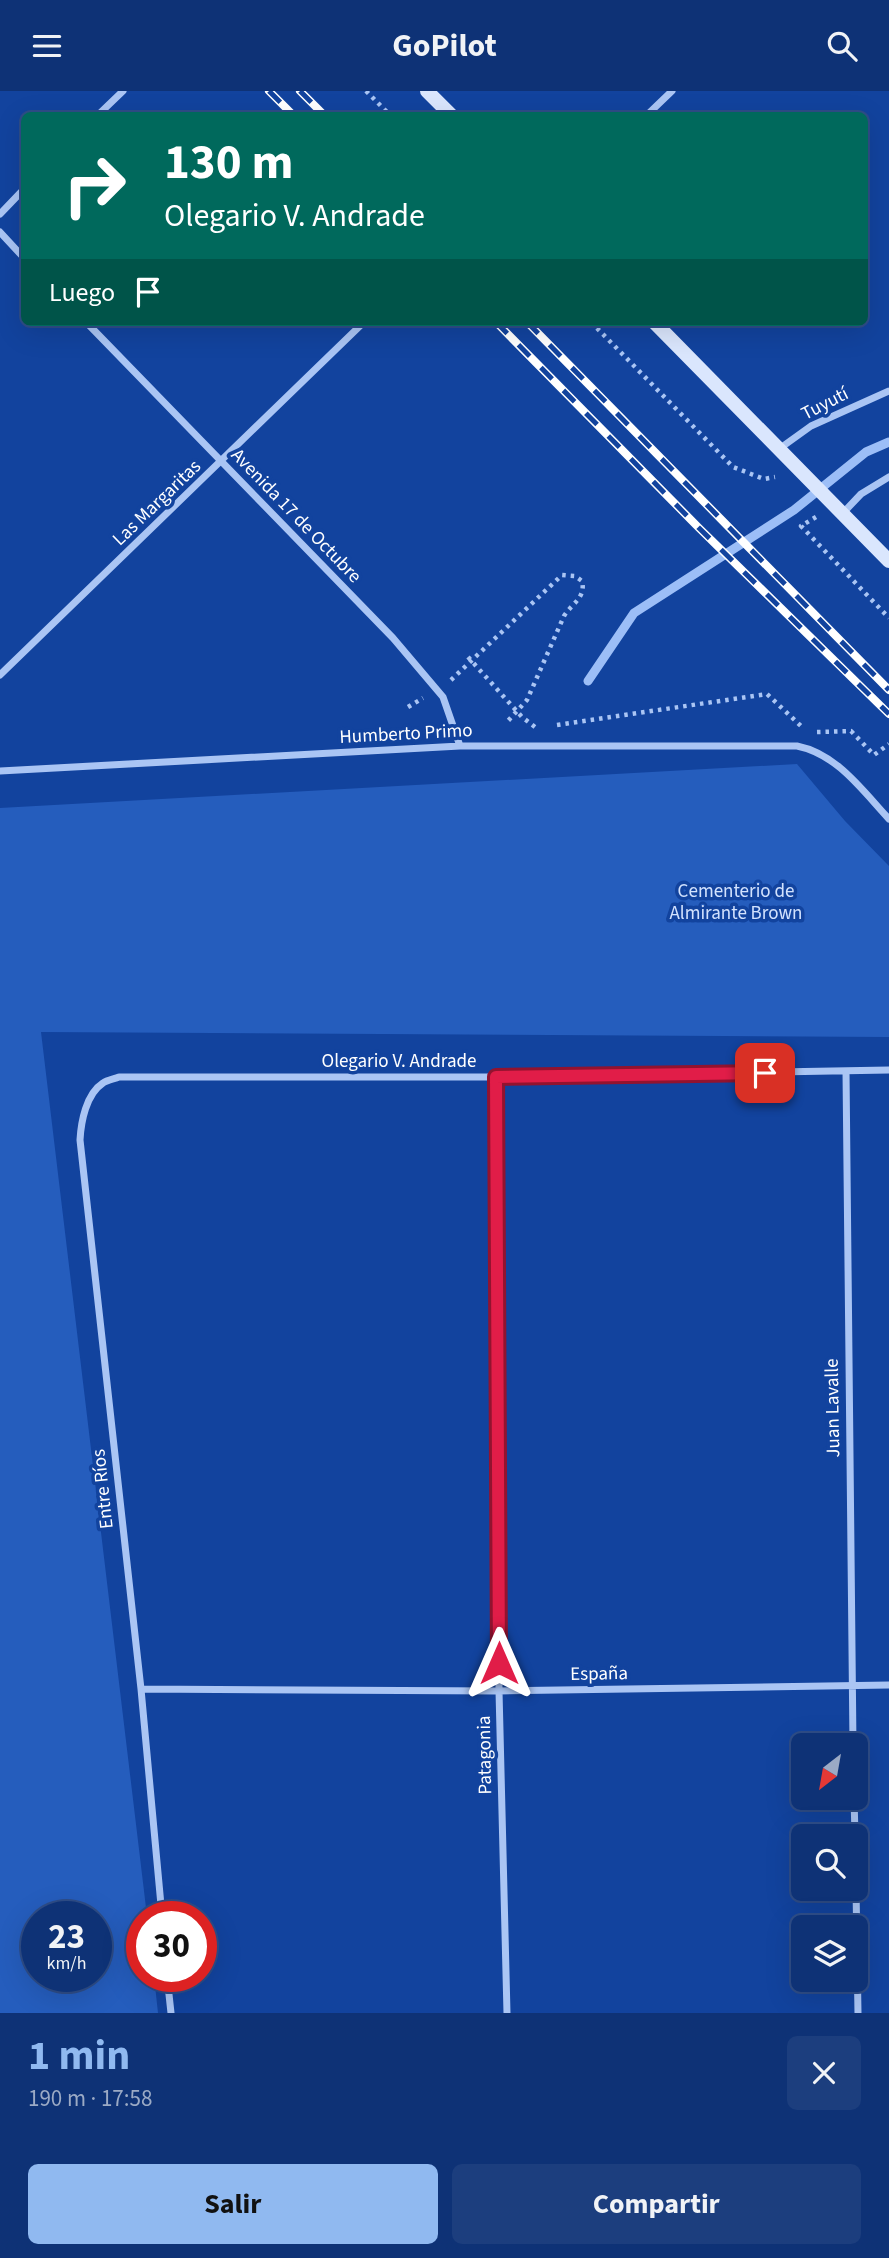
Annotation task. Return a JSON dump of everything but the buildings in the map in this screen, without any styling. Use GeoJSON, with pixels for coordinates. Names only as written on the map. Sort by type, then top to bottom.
{"type":"FeatureCollection","features":[{"type":"Feature","properties":{"kind":"street"},"geometry":{"type":"LineString","coordinates":[[101,112],[123,91]]}},
{"type":"Feature","properties":{"kind":"street"},"geometry":{"type":"LineString","coordinates":[[427,91],[448,112]]}},
{"type":"Feature","properties":{"kind":"street"},"geometry":{"type":"LineString","coordinates":[[650,112],[672,91]]}},
{"type":"Feature","properties":{"kind":"street"},"geometry":{"type":"LineString","coordinates":[[0,213],[21,192]]}},
{"type":"Feature","properties":{"kind":"street"},"geometry":{"type":"LineString","coordinates":[[0,232],[21,255]]}},
{"type":"Feature","properties":{"kind":"street","name":"Avenida 17 de Octubre"},"geometry":{"type":"LineString","coordinates":[[90,326],[393,638],[443,697],[460,746]]}},
{"type":"Feature","properties":{"kind":"street","name":"Las Margaritas"},"geometry":{"type":"LineString","coordinates":[[0,675],[222,463],[360,326]]}},
{"type":"Feature","properties":{"kind":"street"},"geometry":{"type":"LineString","coordinates":[[658,326],[889,561]]}},
{"type":"Feature","properties":{"kind":"street","name":"Tuyutí"},"geometry":{"type":"LineString","coordinates":[[779,449],[811,426],[889,391]]}},
{"type":"Feature","properties":{"kind":"street"},"geometry":{"type":"LineString","coordinates":[[837,508],[889,477]]}},
{"type":"Feature","properties":{"kind":"street","name":"Humberto Primo"},"geometry":{"type":"LineString","coordinates":[[0,771],[460,746],[797,746],[813,749],[835,762],[889,819]]}},
{"type":"Feature","properties":{"kind":"street","name":"Olegario V. Andrade"},"geometry":{"type":"LineString","coordinates":[[119,1077],[496,1077],[889,1070]]}},
{"type":"Feature","properties":{"kind":"street","name":"Juan Lavalle"},"geometry":{"type":"LineString","coordinates":[[846,1071],[853,1733]]}},
{"type":"Feature","properties":{"kind":"street","name":"Entre Ríos"},"geometry":{"type":"LineString","coordinates":[[119,1077],[103,1083],[93,1092],[81,1122],[80,1140],[141,1689],[161,1901]]}},
{"type":"Feature","properties":{"kind":"street","name":"Patagonia"},"geometry":{"type":"LineString","coordinates":[[496,1077],[499,1691],[507,2013]]}},
{"type":"Feature","properties":{"kind":"street","name":"España"},"geometry":{"type":"LineString","coordinates":[[141,1689],[499,1691],[889,1685]]}},
{"type":"Feature","properties":{"kind":"street"},"geometry":{"type":"LineString","coordinates":[[856,1901],[858,2013]]}},
{"type":"Feature","properties":{"kind":"street"},"geometry":{"type":"LineString","coordinates":[[169,1992],[171,2013]]}},
{"type":"Feature","properties":{"kind":"path"},"geometry":{"type":"LineString","coordinates":[[366,91],[387,112]]}},
{"type":"Feature","properties":{"kind":"path"},"geometry":{"type":"LineString","coordinates":[[595,326],[733,467],[764,479],[774,476],[781,483]]}},
{"type":"Feature","properties":{"kind":"path"},"geometry":{"type":"LineString","coordinates":[[817,516],[801,526],[889,618]]}},
{"type":"Feature","properties":{"kind":"path"},"geometry":{"type":"LineString","coordinates":[[408,707],[437,689],[562,575],[575,576],[582,581],[584,590],[580,599],[569,607],[564,616],[527,700],[507,722]]}},
{"type":"Feature","properties":{"kind":"path"},"geometry":{"type":"LineString","coordinates":[[470,659],[517,712],[536,728]]}},
{"type":"Feature","properties":{"kind":"path"},"geometry":{"type":"LineString","coordinates":[[550,726],[768,694],[801,726],[816,732],[852,730],[874,755],[889,744]]}},
{"type":"Feature","properties":{"kind":"green space","name":"Cementerio de Almirante Brown"},"geometry":{"type":"Polygon","coordinates":[[[797,764],[845,821],[889,866],[889,1037],[41,1032],[145,1901],[126,1901],[126,1992],[156,1992],[158,2013],[0,2013],[0,808],[797,764]]]}},
{"type":"Feature","properties":{"kind":"waterway"},"geometry":{"type":"LineString","coordinates":[[588,681],[634,613],[794,510],[866,452],[889,442]]}},
{"type":"Feature","properties":{"kind":"railway"},"geometry":{"type":"LineString","coordinates":[[269,91],[290,112]]}},
{"type":"Feature","properties":{"kind":"railway"},"geometry":{"type":"LineString","coordinates":[[300,91],[321,112]]}},
{"type":"Feature","properties":{"kind":"railway"},"geometry":{"type":"LineString","coordinates":[[500,326],[699,528],[889,714]]}},
{"type":"Feature","properties":{"kind":"railway"},"geometry":{"type":"LineString","coordinates":[[531,326],[889,690]]}},
{"type":"Feature","properties":{"kind":"route"},"geometry":{"type":"LineString","coordinates":[[499,1663],[496,1077],[765,1073]]}}]}
